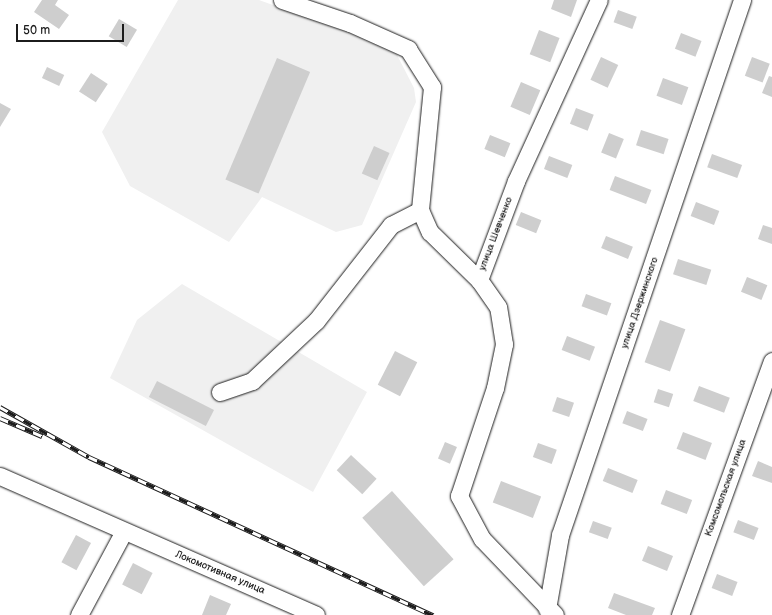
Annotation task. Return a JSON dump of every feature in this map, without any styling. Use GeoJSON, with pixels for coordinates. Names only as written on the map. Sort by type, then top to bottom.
{"type":"FeatureCollection","features":[{"type":"Feature","properties":{"kind":"street"},"geometry":{"type":"LineString","coordinates":[[282,0],[350,23],[408,49],[432,86],[420,210],[430,232],[479,280]]}},
{"type":"Feature","properties":{"kind":"street","name":"улица Шевченко"},"geometry":{"type":"LineString","coordinates":[[551,612],[482,539],[459,496],[495,388],[504,344],[498,307],[479,280],[516,181],[599,0]]}},
{"type":"Feature","properties":{"kind":"street","name":"улица Дзержинского"},"geometry":{"type":"LineString","coordinates":[[551,612],[560,536],[742,0]]}},
{"type":"Feature","properties":{"kind":"street"},"geometry":{"type":"LineString","coordinates":[[220,392],[252,381],[316,321],[391,225],[420,210]]}},
{"type":"Feature","properties":{"kind":"street","name":"Комсомольская улица"},"geometry":{"type":"LineString","coordinates":[[680,615],[772,361]]}},
{"type":"Feature","properties":{"kind":"street","name":"Локомотивная улица"},"geometry":{"type":"LineString","coordinates":[[0,476],[123,533],[316,615]]}},
{"type":"Feature","properties":{"kind":"street"},"geometry":{"type":"LineString","coordinates":[[79,615],[123,533]]}},
{"type":"Feature","properties":{"kind":"shaded area"},"geometry":{"type":"Polygon","coordinates":[[[178,0],[259,0],[394,49],[414,88],[416,102],[362,225],[336,232],[262,197],[229,242],[130,186],[102,132],[178,0]]]}},
{"type":"Feature","properties":{"kind":"shaded area"},"geometry":{"type":"Polygon","coordinates":[[[182,284],[367,392],[313,492],[110,378],[137,320],[182,284]]]}},
{"type":"Feature","properties":{"kind":"building"},"geometry":{"type":"Polygon","coordinates":[[[42,0],[58,0],[55,5],[69,15],[59,29],[34,12],[42,0]]]}},
{"type":"Feature","properties":{"kind":"building"},"geometry":{"type":"Polygon","coordinates":[[[554,0],[577,0],[571,17],[551,9],[554,0]]]}},
{"type":"Feature","properties":{"kind":"building"},"geometry":{"type":"Polygon","coordinates":[[[618,10],[637,17],[632,29],[614,22],[618,10]]]}},
{"type":"Feature","properties":{"kind":"building"},"geometry":{"type":"Polygon","coordinates":[[[119,19],[137,30],[127,47],[109,36],[119,19]]]}},
{"type":"Feature","properties":{"kind":"building"},"geometry":{"type":"Polygon","coordinates":[[[539,30],[560,38],[550,62],[530,54],[539,30]]]}},
{"type":"Feature","properties":{"kind":"building"},"geometry":{"type":"Polygon","coordinates":[[[681,33],[702,41],[695,57],[675,49],[681,33]]]}},
{"type":"Feature","properties":{"kind":"building"},"geometry":{"type":"Polygon","coordinates":[[[601,57],[618,65],[608,88],[590,80],[601,57]]]}},
{"type":"Feature","properties":{"kind":"building"},"geometry":{"type":"Polygon","coordinates":[[[752,57],[770,64],[763,82],[745,76],[752,57]]]}},
{"type":"Feature","properties":{"kind":"building"},"geometry":{"type":"Polygon","coordinates":[[[277,58],[310,72],[259,194],[225,180],[277,58]]]}},
{"type":"Feature","properties":{"kind":"building"},"geometry":{"type":"Polygon","coordinates":[[[47,67],[64,75],[59,86],[42,78],[47,67]]]}},
{"type":"Feature","properties":{"kind":"building"},"geometry":{"type":"Polygon","coordinates":[[[91,73],[108,84],[96,102],[79,91],[91,73]]]}},
{"type":"Feature","properties":{"kind":"building"},"geometry":{"type":"Polygon","coordinates":[[[769,76],[772,77],[772,97],[762,93],[769,76]]]}},
{"type":"Feature","properties":{"kind":"building"},"geometry":{"type":"Polygon","coordinates":[[[663,78],[688,87],[682,105],[657,96],[663,78]]]}},
{"type":"Feature","properties":{"kind":"building"},"geometry":{"type":"Polygon","coordinates":[[[521,82],[540,90],[530,115],[510,107],[521,82]]]}},
{"type":"Feature","properties":{"kind":"building"},"geometry":{"type":"Polygon","coordinates":[[[0,103],[11,109],[0,127],[0,103]]]}},
{"type":"Feature","properties":{"kind":"building"},"geometry":{"type":"Polygon","coordinates":[[[576,108],[594,115],[588,131],[570,124],[576,108]]]}},
{"type":"Feature","properties":{"kind":"building"},"geometry":{"type":"Polygon","coordinates":[[[641,130],[669,139],[664,154],[636,145],[641,130]]]}},
{"type":"Feature","properties":{"kind":"building"},"geometry":{"type":"Polygon","coordinates":[[[609,133],[624,139],[616,158],[601,152],[609,133]]]}},
{"type":"Feature","properties":{"kind":"building"},"geometry":{"type":"Polygon","coordinates":[[[490,135],[510,143],[505,157],[484,149],[490,135]]]}},
{"type":"Feature","properties":{"kind":"building"},"geometry":{"type":"Polygon","coordinates":[[[374,146],[390,153],[377,180],[362,173],[374,146]]]}},
{"type":"Feature","properties":{"kind":"building"},"geometry":{"type":"Polygon","coordinates":[[[712,154],[742,165],[737,178],[707,167],[712,154]]]}},
{"type":"Feature","properties":{"kind":"building"},"geometry":{"type":"Polygon","coordinates":[[[549,156],[572,165],[567,178],[544,169],[549,156]]]}},
{"type":"Feature","properties":{"kind":"building"},"geometry":{"type":"Polygon","coordinates":[[[615,176],[651,190],[646,204],[610,190],[615,176]]]}},
{"type":"Feature","properties":{"kind":"building"},"geometry":{"type":"Polygon","coordinates":[[[696,202],[719,211],[714,225],[691,216],[696,202]]]}},
{"type":"Feature","properties":{"kind":"building"},"geometry":{"type":"Polygon","coordinates":[[[521,212],[541,220],[536,233],[516,225],[521,212]]]}},
{"type":"Feature","properties":{"kind":"building"},"geometry":{"type":"Polygon","coordinates":[[[763,225],[772,228],[772,244],[758,239],[763,225]]]}},
{"type":"Feature","properties":{"kind":"building"},"geometry":{"type":"Polygon","coordinates":[[[606,236],[633,247],[628,259],[601,248],[606,236]]]}},
{"type":"Feature","properties":{"kind":"building"},"geometry":{"type":"Polygon","coordinates":[[[678,259],[711,270],[706,285],[673,274],[678,259]]]}},
{"type":"Feature","properties":{"kind":"building"},"geometry":{"type":"Polygon","coordinates":[[[747,277],[767,285],[761,300],[741,292],[747,277]]]}},
{"type":"Feature","properties":{"kind":"building"},"geometry":{"type":"Polygon","coordinates":[[[586,294],[611,303],[607,315],[582,306],[586,294]]]}},
{"type":"Feature","properties":{"kind":"building"},"geometry":{"type":"Polygon","coordinates":[[[660,320],[685,329],[670,372],[645,362],[660,320]]]}},
{"type":"Feature","properties":{"kind":"building"},"geometry":{"type":"Polygon","coordinates":[[[567,336],[595,347],[590,361],[562,350],[567,336]]]}},
{"type":"Feature","properties":{"kind":"building"},"geometry":{"type":"Polygon","coordinates":[[[395,351],[417,362],[400,396],[378,385],[395,351]]]}},
{"type":"Feature","properties":{"kind":"building"},"geometry":{"type":"Polygon","coordinates":[[[157,381],[214,410],[206,426],[149,397],[157,381]]]}},
{"type":"Feature","properties":{"kind":"building"},"geometry":{"type":"Polygon","coordinates":[[[699,386],[730,398],[724,413],[693,401],[699,386]]]}},
{"type":"Feature","properties":{"kind":"building"},"geometry":{"type":"Polygon","coordinates":[[[658,389],[673,394],[669,407],[654,402],[658,389]]]}},
{"type":"Feature","properties":{"kind":"building"},"geometry":{"type":"Polygon","coordinates":[[[557,397],[574,403],[569,417],[552,411],[557,397]]]}},
{"type":"Feature","properties":{"kind":"building"},"geometry":{"type":"Polygon","coordinates":[[[627,411],[648,419],[643,431],[622,423],[627,411]]]}},
{"type":"Feature","properties":{"kind":"building"},"geometry":{"type":"Polygon","coordinates":[[[683,432],[712,443],[705,460],[677,449],[683,432]]]}},
{"type":"Feature","properties":{"kind":"building"},"geometry":{"type":"Polygon","coordinates":[[[445,442],[457,447],[450,464],[438,459],[445,442]]]}},
{"type":"Feature","properties":{"kind":"building"},"geometry":{"type":"Polygon","coordinates":[[[538,443],[557,450],[552,464],[533,457],[538,443]]]}},
{"type":"Feature","properties":{"kind":"building"},"geometry":{"type":"Polygon","coordinates":[[[351,455],[377,479],[362,494],[337,470],[351,455]]]}},
{"type":"Feature","properties":{"kind":"building"},"geometry":{"type":"Polygon","coordinates":[[[758,461],[772,467],[772,483],[752,476],[758,461]]]}},
{"type":"Feature","properties":{"kind":"building"},"geometry":{"type":"Polygon","coordinates":[[[608,468],[638,480],[632,493],[603,481],[608,468]]]}},
{"type":"Feature","properties":{"kind":"building"},"geometry":{"type":"Polygon","coordinates":[[[501,481],[541,496],[533,518],[493,502],[501,481]]]}},
{"type":"Feature","properties":{"kind":"building"},"geometry":{"type":"Polygon","coordinates":[[[666,490],[692,500],[687,514],[661,504],[666,490]]]}},
{"type":"Feature","properties":{"kind":"building"},"geometry":{"type":"Polygon","coordinates":[[[392,491],[454,559],[424,586],[362,518],[392,491]]]}},
{"type":"Feature","properties":{"kind":"building"},"geometry":{"type":"Polygon","coordinates":[[[738,520],[759,528],[754,540],[733,532],[738,520]]]}},
{"type":"Feature","properties":{"kind":"building"},"geometry":{"type":"Polygon","coordinates":[[[593,521],[612,528],[608,539],[589,532],[593,521]]]}},
{"type":"Feature","properties":{"kind":"building"},"geometry":{"type":"Polygon","coordinates":[[[76,535],[91,543],[76,570],[61,562],[76,535]]]}},
{"type":"Feature","properties":{"kind":"building"},"geometry":{"type":"Polygon","coordinates":[[[648,546],[673,556],[667,571],[642,561],[648,546]]]}},
{"type":"Feature","properties":{"kind":"building"},"geometry":{"type":"Polygon","coordinates":[[[133,563],[153,573],[142,594],[122,584],[133,563]]]}},
{"type":"Feature","properties":{"kind":"building"},"geometry":{"type":"Polygon","coordinates":[[[717,574],[738,582],[732,596],[712,588],[717,574]]]}},
{"type":"Feature","properties":{"kind":"building"},"geometry":{"type":"Polygon","coordinates":[[[614,593],[655,608],[652,615],[626,615],[608,608],[614,593]]]}},
{"type":"Feature","properties":{"kind":"building"},"geometry":{"type":"Polygon","coordinates":[[[210,595],[231,604],[226,615],[202,615],[210,595]]]}},
{"type":"Feature","properties":{"kind":"railway"},"geometry":{"type":"LineString","coordinates":[[0,407],[89,457],[433,615]]}},
{"type":"Feature","properties":{"kind":"railway"},"geometry":{"type":"LineString","coordinates":[[0,418],[42,436]]}}]}
